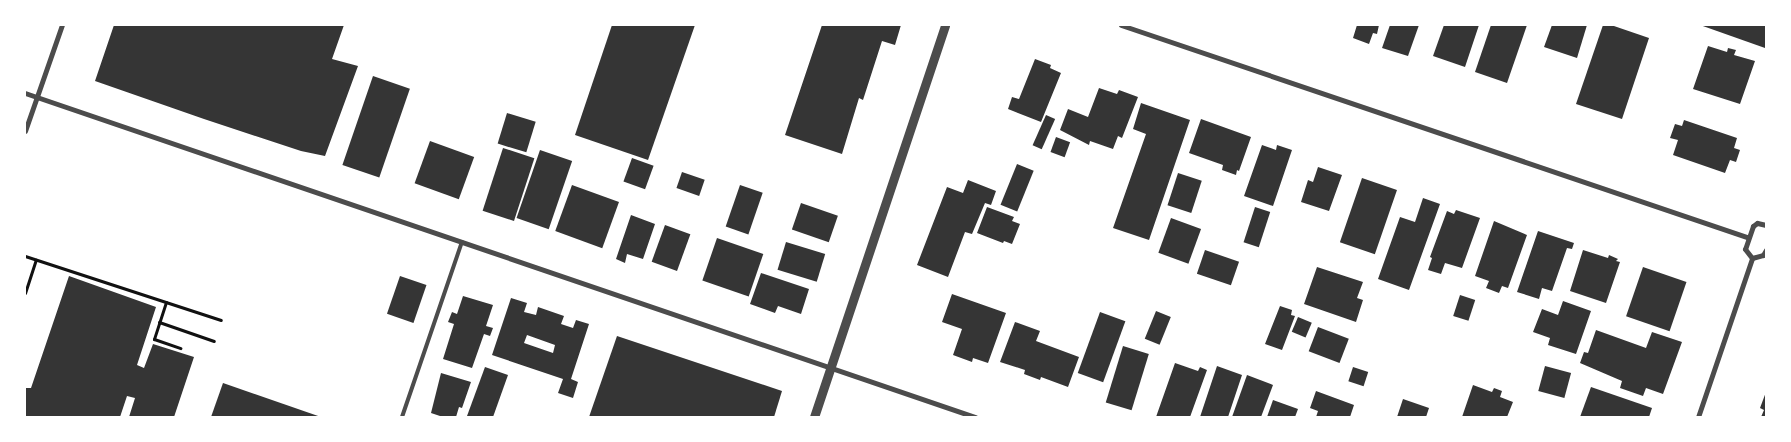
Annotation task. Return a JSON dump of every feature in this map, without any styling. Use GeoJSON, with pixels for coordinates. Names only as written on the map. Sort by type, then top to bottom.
{"type":"FeatureCollection","features":[{"type":"Feature","properties":{"kind":"street"},"geometry":{"type":"LineString","coordinates":[[25,131],[62,25]]}},
{"type":"Feature","properties":{"kind":"street"},"geometry":{"type":"LineString","coordinates":[[814,417],[945,25]]}},
{"type":"Feature","properties":{"kind":"street"},"geometry":{"type":"LineString","coordinates":[[1121,25],[1747,237]]}},
{"type":"Feature","properties":{"kind":"street"},"geometry":{"type":"LineString","coordinates":[[25,93],[975,417]]}},
{"type":"Feature","properties":{"kind":"street"},"geometry":{"type":"LineString","coordinates":[[1752,258],[1745,249],[1747,237],[1753,226],[1757,223],[1765,224],[1766,216]]}},
{"type":"Feature","properties":{"kind":"street"},"geometry":{"type":"LineString","coordinates":[[1752,258],[1763,256],[1766,250]]}},
{"type":"Feature","properties":{"kind":"street"},"geometry":{"type":"LineString","coordinates":[[1698,417],[1752,258]]}},
{"type":"Feature","properties":{"kind":"lane"},"geometry":{"type":"LineString","coordinates":[[402,417],[462,241]]}},
{"type":"Feature","properties":{"kind":"path"},"geometry":{"type":"LineString","coordinates":[[25,256],[222,320]]}},
{"type":"Feature","properties":{"kind":"path"},"geometry":{"type":"LineString","coordinates":[[25,293],[36,260]]}},
{"type":"Feature","properties":{"kind":"path"},"geometry":{"type":"LineString","coordinates":[[166,302],[154,338],[180,348]]}},
{"type":"Feature","properties":{"kind":"path"},"geometry":{"type":"LineString","coordinates":[[160,322],[214,341]]}},
{"type":"Feature","properties":{"kind":"building"},"geometry":{"type":"Polygon","coordinates":[[[114,25],[344,25],[332,59],[358,66],[325,156],[301,151],[95,81],[114,25]]]}},
{"type":"Feature","properties":{"kind":"building"},"geometry":{"type":"Polygon","coordinates":[[[612,25],[695,25],[648,160],[575,135],[612,25]]]}},
{"type":"Feature","properties":{"kind":"building"},"geometry":{"type":"Polygon","coordinates":[[[822,25],[901,25],[895,45],[882,41],[863,100],[859,98],[842,154],[785,135],[822,25]]]}},
{"type":"Feature","properties":{"kind":"building"},"geometry":{"type":"Polygon","coordinates":[[[1357,25],[1379,25],[1377,34],[1373,33],[1369,44],[1353,38],[1357,25]]]}},
{"type":"Feature","properties":{"kind":"building"},"geometry":{"type":"Polygon","coordinates":[[[1390,25],[1419,25],[1408,56],[1382,48],[1390,25]]]}},
{"type":"Feature","properties":{"kind":"building"},"geometry":{"type":"Polygon","coordinates":[[[1444,25],[1479,25],[1465,67],[1433,56],[1444,25]]]}},
{"type":"Feature","properties":{"kind":"building"},"geometry":{"type":"Polygon","coordinates":[[[1491,25],[1527,25],[1507,83],[1475,72],[1491,25]]]}},
{"type":"Feature","properties":{"kind":"building"},"geometry":{"type":"Polygon","coordinates":[[[1552,25],[1587,25],[1577,58],[1544,47],[1552,25]]]}},
{"type":"Feature","properties":{"kind":"building"},"geometry":{"type":"Polygon","coordinates":[[[1603,25],[1611,25],[1649,38],[1622,119],[1576,104],[1603,25]]]}},
{"type":"Feature","properties":{"kind":"building"},"geometry":{"type":"Polygon","coordinates":[[[1700,25],[1766,25],[1766,45],[1765,48],[1700,25]]]}},
{"type":"Feature","properties":{"kind":"building"},"geometry":{"type":"Polygon","coordinates":[[[1708,46],[1727,52],[1728,48],[1736,50],[1734,55],[1755,61],[1740,104],[1693,89],[1708,46]]]}},
{"type":"Feature","properties":{"kind":"building"},"geometry":{"type":"Polygon","coordinates":[[[1035,59],[1051,65],[1050,68],[1061,73],[1041,122],[1008,109],[1012,97],[1019,99],[1035,59]]]}},
{"type":"Feature","properties":{"kind":"building"},"geometry":{"type":"Polygon","coordinates":[[[373,76],[410,89],[379,178],[342,165],[373,76]]]}},
{"type":"Feature","properties":{"kind":"building"},"geometry":{"type":"Polygon","coordinates":[[[1099,88],[1117,94],[1119,90],[1138,97],[1122,138],[1118,136],[1113,149],[1090,141],[1089,145],[1060,130],[1068,109],[1088,117],[1099,88]]]}},
{"type":"Feature","properties":{"kind":"building"},"geometry":{"type":"Polygon","coordinates":[[[1141,103],[1190,120],[1149,240],[1113,228],[1146,134],[1133,129],[1141,103]]]}},
{"type":"Feature","properties":{"kind":"building"},"geometry":{"type":"Polygon","coordinates":[[[507,113],[536,122],[526,152],[498,144],[507,113]]]}},
{"type":"Feature","properties":{"kind":"building"},"geometry":{"type":"Polygon","coordinates":[[[1046,115],[1055,119],[1042,149],[1033,145],[1046,115]]]}},
{"type":"Feature","properties":{"kind":"building"},"geometry":{"type":"Polygon","coordinates":[[[1201,119],[1251,137],[1236,175],[1222,170],[1223,165],[1189,153],[1201,119]]]}},
{"type":"Feature","properties":{"kind":"building"},"geometry":{"type":"Polygon","coordinates":[[[1684,120],[1737,138],[1734,148],[1740,150],[1736,162],[1730,160],[1725,173],[1673,155],[1678,140],[1670,138],[1675,124],[1682,126],[1684,120]]]}},
{"type":"Feature","properties":{"kind":"building"},"geometry":{"type":"Polygon","coordinates":[[[1056,137],[1070,142],[1065,157],[1051,152],[1056,137]]]}},
{"type":"Feature","properties":{"kind":"building"},"geometry":{"type":"Polygon","coordinates":[[[430,141],[474,157],[459,199],[415,183],[430,141]]]}},
{"type":"Feature","properties":{"kind":"building"},"geometry":{"type":"Polygon","coordinates":[[[1262,145],[1276,150],[1277,145],[1292,150],[1273,206],[1244,196],[1262,145]]]}},
{"type":"Feature","properties":{"kind":"building"},"geometry":{"type":"Polygon","coordinates":[[[503,148],[534,158],[514,221],[483,211],[503,148]]]}},
{"type":"Feature","properties":{"kind":"building"},"geometry":{"type":"Polygon","coordinates":[[[540,150],[572,161],[549,229],[517,218],[540,150]]]}},
{"type":"Feature","properties":{"kind":"building"},"geometry":{"type":"Polygon","coordinates":[[[632,158],[654,166],[645,189],[623,181],[632,158]]]}},
{"type":"Feature","properties":{"kind":"building"},"geometry":{"type":"Polygon","coordinates":[[[1017,164],[1034,171],[1017,212],[1001,205],[1017,164]]]}},
{"type":"Feature","properties":{"kind":"building"},"geometry":{"type":"Polygon","coordinates":[[[1318,167],[1342,175],[1329,211],[1301,202],[1308,180],[1313,182],[1318,167]]]}},
{"type":"Feature","properties":{"kind":"building"},"geometry":{"type":"Polygon","coordinates":[[[682,172],[705,180],[699,196],[676,188],[682,172]]]}},
{"type":"Feature","properties":{"kind":"building"},"geometry":{"type":"Polygon","coordinates":[[[1178,173],[1202,181],[1191,213],[1167,205],[1178,173]]]}},
{"type":"Feature","properties":{"kind":"building"},"geometry":{"type":"Polygon","coordinates":[[[1362,178],[1397,190],[1375,254],[1340,242],[1362,178]]]}},
{"type":"Feature","properties":{"kind":"building"},"geometry":{"type":"Polygon","coordinates":[[[968,180],[996,191],[991,205],[985,203],[972,234],[965,232],[948,277],[917,265],[947,187],[963,193],[968,180]]]}},
{"type":"Feature","properties":{"kind":"building"},"geometry":{"type":"Polygon","coordinates":[[[572,185],[619,202],[602,248],[555,231],[572,185]]]}},
{"type":"Feature","properties":{"kind":"building"},"geometry":{"type":"Polygon","coordinates":[[[740,185],[763,193],[748,234],[726,227],[740,185]]]}},
{"type":"Feature","properties":{"kind":"building"},"geometry":{"type":"Polygon","coordinates":[[[1423,198],[1440,204],[1409,290],[1378,279],[1400,217],[1415,222],[1423,198]]]}},
{"type":"Feature","properties":{"kind":"building"},"geometry":{"type":"Polygon","coordinates":[[[801,203],[838,216],[829,242],[792,229],[801,203]]]}},
{"type":"Feature","properties":{"kind":"building"},"geometry":{"type":"Polygon","coordinates":[[[987,207],[1014,217],[1012,221],[1020,224],[1012,244],[1004,241],[1003,243],[977,233],[987,207]]]}},
{"type":"Feature","properties":{"kind":"building"},"geometry":{"type":"Polygon","coordinates":[[[1255,207],[1270,212],[1259,247],[1244,242],[1255,207]]]}},
{"type":"Feature","properties":{"kind":"building"},"geometry":{"type":"Polygon","coordinates":[[[1456,210],[1480,218],[1462,268],[1445,263],[1441,274],[1428,270],[1432,258],[1430,257],[1447,211],[1454,214],[1456,210]]]}},
{"type":"Feature","properties":{"kind":"building"},"geometry":{"type":"Polygon","coordinates":[[[631,215],[655,224],[643,259],[627,254],[625,263],[616,259],[631,215]]]}},
{"type":"Feature","properties":{"kind":"building"},"geometry":{"type":"Polygon","coordinates":[[[1171,218],[1201,229],[1188,264],[1158,253],[1171,218]]]}},
{"type":"Feature","properties":{"kind":"building"},"geometry":{"type":"Polygon","coordinates":[[[1494,221],[1527,235],[1508,288],[1502,286],[1499,293],[1486,288],[1489,281],[1475,276],[1494,221]]]}},
{"type":"Feature","properties":{"kind":"building"},"geometry":{"type":"Polygon","coordinates":[[[665,225],[690,234],[677,271],[652,262],[665,225]]]}},
{"type":"Feature","properties":{"kind":"building"},"geometry":{"type":"Polygon","coordinates":[[[1538,231],[1574,243],[1572,249],[1567,248],[1552,291],[1542,288],[1539,299],[1517,292],[1538,231]]]}},
{"type":"Feature","properties":{"kind":"building"},"geometry":{"type":"Polygon","coordinates":[[[717,238],[763,254],[749,297],[702,281],[717,238]]]}},
{"type":"Feature","properties":{"kind":"building"},"geometry":{"type":"Polygon","coordinates":[[[786,242],[825,254],[817,282],[778,270],[786,242]]]}},
{"type":"Feature","properties":{"kind":"building"},"geometry":{"type":"Polygon","coordinates":[[[1205,250],[1239,262],[1231,285],[1197,274],[1205,250]]]}},
{"type":"Feature","properties":{"kind":"building"},"geometry":{"type":"Polygon","coordinates":[[[1583,250],[1608,258],[1609,255],[1620,262],[1606,303],[1570,291],[1583,250]]]}},
{"type":"Feature","properties":{"kind":"building"},"geometry":{"type":"Polygon","coordinates":[[[1317,267],[1363,282],[1357,298],[1363,300],[1356,322],[1304,304],[1317,267]]]}},
{"type":"Feature","properties":{"kind":"building"},"geometry":{"type":"Polygon","coordinates":[[[1643,267],[1686,282],[1670,331],[1626,316],[1643,267]]]}},
{"type":"Feature","properties":{"kind":"building"},"geometry":{"type":"Polygon","coordinates":[[[761,273],[809,289],[801,314],[778,306],[775,313],[750,304],[761,273]]]}},
{"type":"Feature","properties":{"kind":"building"},"geometry":{"type":"Polygon","coordinates":[[[69,276],[156,307],[137,365],[144,368],[153,344],[194,357],[174,417],[129,417],[135,398],[127,396],[120,417],[25,417],[25,388],[31,388],[69,276]]]}},
{"type":"Feature","properties":{"kind":"building"},"geometry":{"type":"Polygon","coordinates":[[[400,276],[426,285],[413,323],[387,314],[400,276]]]}},
{"type":"Feature","properties":{"kind":"building"},"geometry":{"type":"Polygon","coordinates":[[[952,294],[1006,313],[988,363],[973,358],[972,362],[953,355],[962,329],[942,322],[952,294]]]}},
{"type":"Feature","properties":{"kind":"building"},"geometry":{"type":"Polygon","coordinates":[[[1460,295],[1475,300],[1468,321],[1453,316],[1460,295]]]}},
{"type":"Feature","properties":{"kind":"building"},"geometry":{"type":"Polygon","coordinates":[[[463,296],[493,305],[486,326],[493,328],[490,336],[484,334],[472,368],[443,359],[454,324],[448,322],[452,312],[457,314],[463,296]]]}},
{"type":"Feature","properties":{"kind":"building"},"geometry":{"type":"Polygon","coordinates":[[[511,298],[527,303],[524,312],[536,315],[538,307],[564,316],[561,324],[573,328],[576,320],[589,324],[571,379],[578,382],[573,398],[558,393],[563,379],[492,355],[511,298]],[[527,335],[524,343],[553,353],[555,345],[527,335]]]}},
{"type":"Feature","properties":{"kind":"building"},"geometry":{"type":"Polygon","coordinates":[[[1563,301],[1591,311],[1576,354],[1548,345],[1550,338],[1533,332],[1542,309],[1558,315],[1563,301]]]}},
{"type":"Feature","properties":{"kind":"building"},"geometry":{"type":"Polygon","coordinates":[[[1280,306],[1292,310],[1291,315],[1295,316],[1282,350],[1265,344],[1280,306]]]}},
{"type":"Feature","properties":{"kind":"building"},"geometry":{"type":"Polygon","coordinates":[[[1156,311],[1171,317],[1160,345],[1145,339],[1156,311]]]}},
{"type":"Feature","properties":{"kind":"building"},"geometry":{"type":"Polygon","coordinates":[[[1100,312],[1125,321],[1103,382],[1078,373],[1100,312]]]}},
{"type":"Feature","properties":{"kind":"building"},"geometry":{"type":"Polygon","coordinates":[[[1298,317],[1312,323],[1306,338],[1292,332],[1298,317]]]}},
{"type":"Feature","properties":{"kind":"building"},"geometry":{"type":"Polygon","coordinates":[[[1015,322],[1040,331],[1036,341],[1079,357],[1068,387],[1041,377],[1040,380],[1024,374],[1025,370],[1000,362],[1015,322]]]}},
{"type":"Feature","properties":{"kind":"building"},"geometry":{"type":"Polygon","coordinates":[[[1318,327],[1349,339],[1339,363],[1309,351],[1318,327]]]}},
{"type":"Feature","properties":{"kind":"building"},"geometry":{"type":"Polygon","coordinates":[[[1596,330],[1646,348],[1652,332],[1682,342],[1663,394],[1646,388],[1643,396],[1620,388],[1622,381],[1580,363],[1584,352],[1588,353],[1596,330]]]}},
{"type":"Feature","properties":{"kind":"building"},"geometry":{"type":"Polygon","coordinates":[[[617,336],[782,391],[774,417],[589,417],[617,336]]]}},
{"type":"Feature","properties":{"kind":"building"},"geometry":{"type":"Polygon","coordinates":[[[1123,346],[1149,354],[1132,410],[1106,402],[1123,346]]]}},
{"type":"Feature","properties":{"kind":"building"},"geometry":{"type":"Polygon","coordinates":[[[1175,363],[1198,371],[1200,367],[1207,370],[1190,417],[1156,417],[1175,363]]]}},
{"type":"Feature","properties":{"kind":"building"},"geometry":{"type":"Polygon","coordinates":[[[1217,366],[1242,375],[1228,417],[1200,417],[1217,366]]]}},
{"type":"Feature","properties":{"kind":"building"},"geometry":{"type":"Polygon","coordinates":[[[1545,366],[1571,373],[1564,398],[1538,391],[1545,366]]]}},
{"type":"Feature","properties":{"kind":"building"},"geometry":{"type":"Polygon","coordinates":[[[485,367],[508,375],[493,417],[467,416],[485,367]]]}},
{"type":"Feature","properties":{"kind":"building"},"geometry":{"type":"Polygon","coordinates":[[[1353,367],[1368,372],[1364,386],[1348,381],[1353,367]]]}},
{"type":"Feature","properties":{"kind":"building"},"geometry":{"type":"Polygon","coordinates":[[[441,373],[471,382],[462,408],[459,407],[456,417],[443,417],[431,413],[441,373]]]}},
{"type":"Feature","properties":{"kind":"building"},"geometry":{"type":"Polygon","coordinates":[[[1247,375],[1273,385],[1261,417],[1232,417],[1247,375]]]}},
{"type":"Feature","properties":{"kind":"building"},"geometry":{"type":"Polygon","coordinates":[[[223,383],[321,417],[211,417],[223,383]]]}},
{"type":"Feature","properties":{"kind":"building"},"geometry":{"type":"Polygon","coordinates":[[[1473,385],[1492,392],[1494,388],[1502,391],[1500,397],[1513,402],[1507,417],[1462,417],[1473,385]]]}},
{"type":"Feature","properties":{"kind":"building"},"geometry":{"type":"Polygon","coordinates":[[[1591,387],[1652,408],[1649,417],[1580,417],[1591,387]]]}},
{"type":"Feature","properties":{"kind":"building"},"geometry":{"type":"Polygon","coordinates":[[[1316,391],[1354,405],[1350,417],[1316,417],[1318,411],[1310,408],[1316,391]]]}},
{"type":"Feature","properties":{"kind":"building"},"geometry":{"type":"Polygon","coordinates":[[[1766,392],[1766,417],[1761,417],[1764,410],[1760,408],[1766,392]]]}},
{"type":"Feature","properties":{"kind":"building"},"geometry":{"type":"Polygon","coordinates":[[[1403,399],[1429,408],[1426,417],[1397,417],[1403,399]]]}},
{"type":"Feature","properties":{"kind":"building"},"geometry":{"type":"Polygon","coordinates":[[[1273,400],[1298,409],[1295,417],[1267,417],[1273,400]]]}}]}
